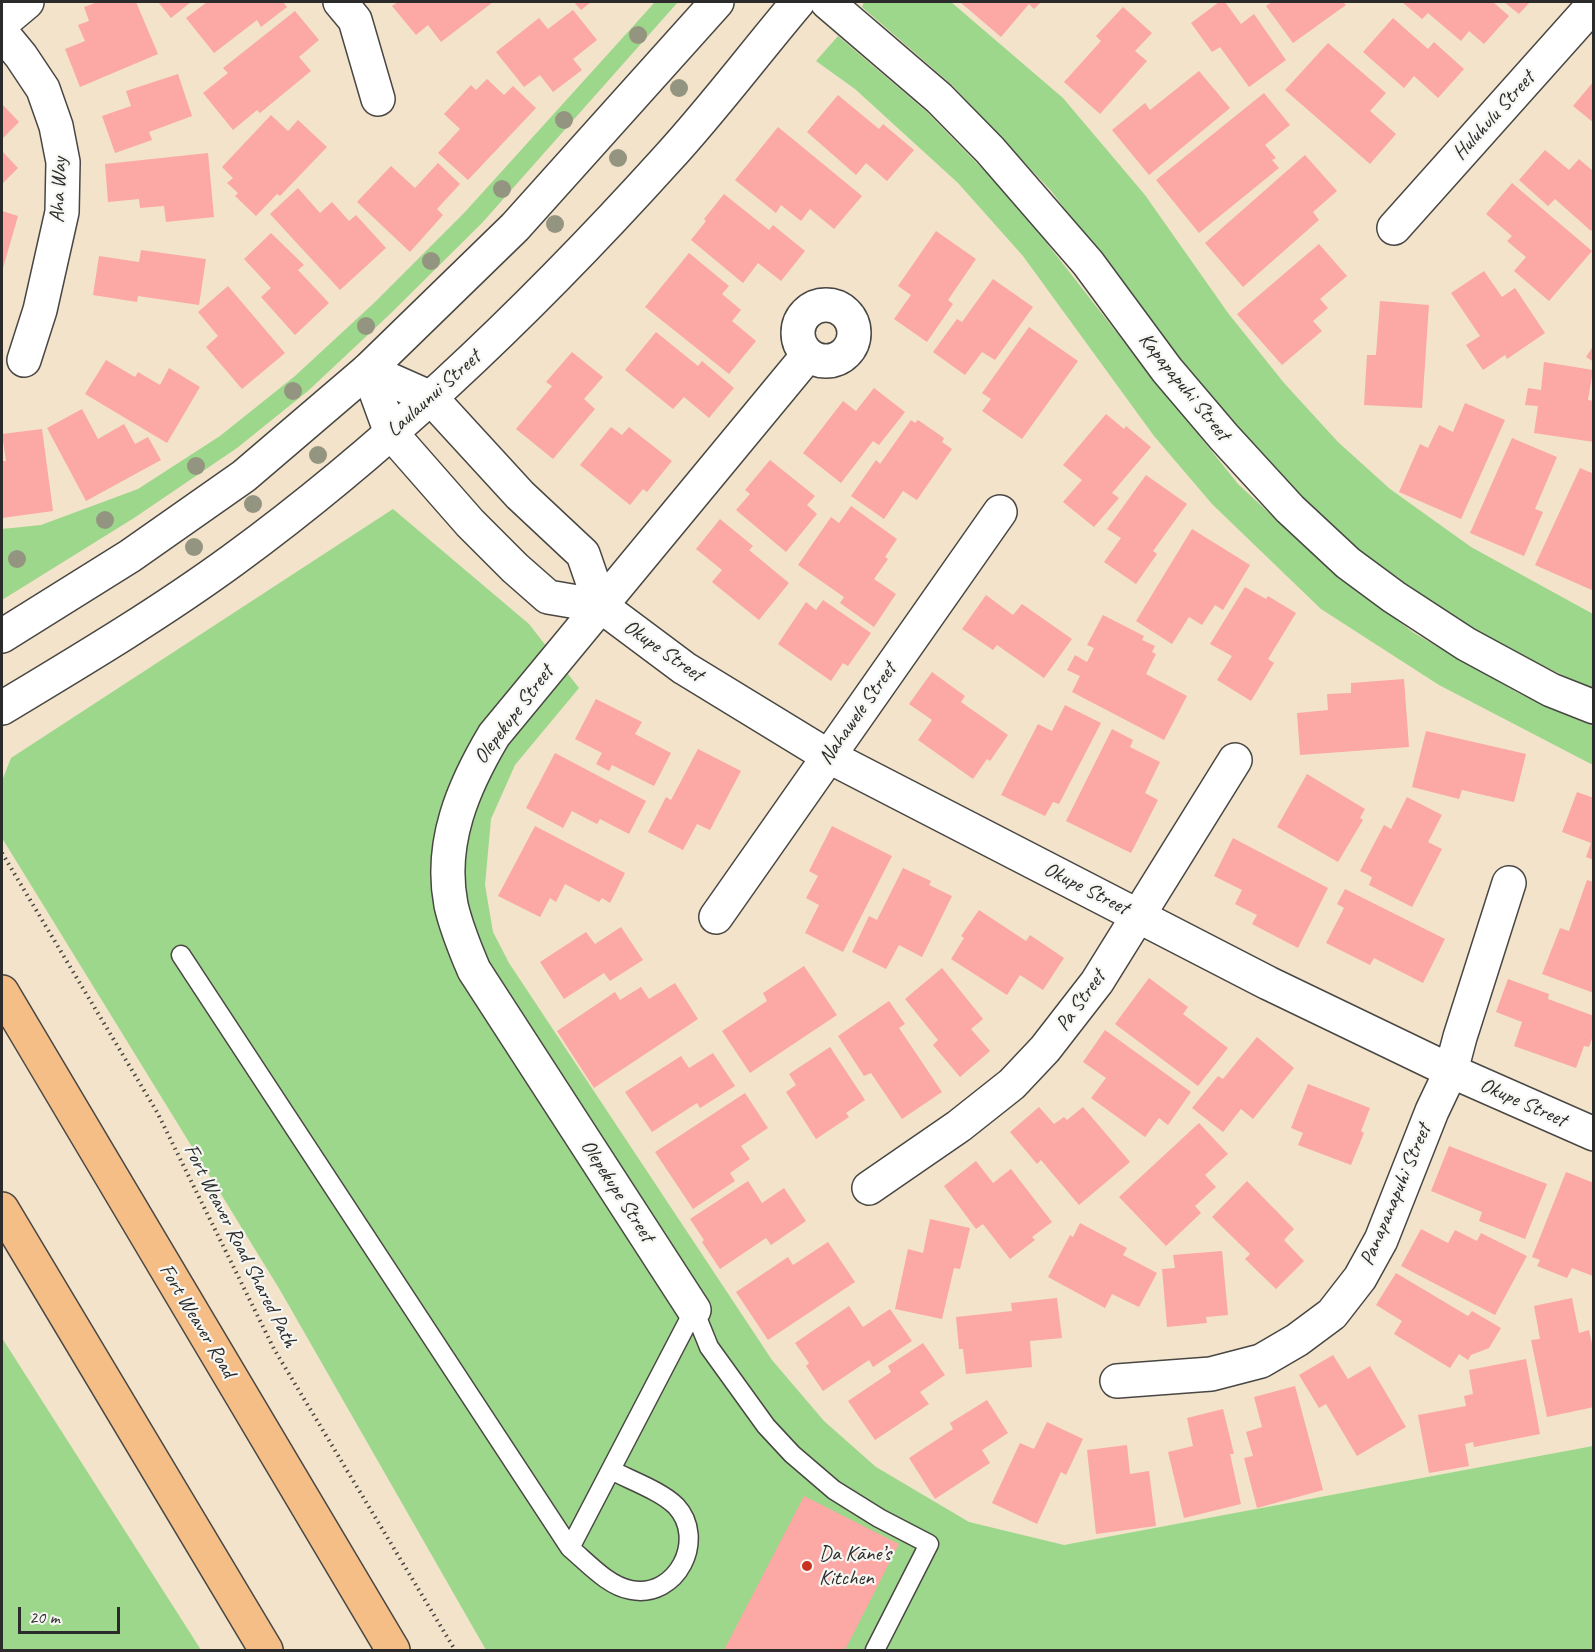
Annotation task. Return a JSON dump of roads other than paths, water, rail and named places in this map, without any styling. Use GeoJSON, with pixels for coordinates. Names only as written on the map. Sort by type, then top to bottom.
{"type":"FeatureCollection","features":[{"type":"Feature","properties":{"kind":"highway","name":"Fort Weaver Road"},"geometry":{"type":"LineString","coordinates":[[2,992],[393,1650]]}},
{"type":"Feature","properties":{"kind":"highway"},"geometry":{"type":"LineString","coordinates":[[2,1209],[266,1650]]}},
{"type":"Feature","properties":{"kind":"street"},"geometry":{"type":"LineString","coordinates":[[2,23],[27,2]]}},
{"type":"Feature","properties":{"kind":"street"},"geometry":{"type":"LineString","coordinates":[[340,2],[355,20],[378,99]]}},
{"type":"Feature","properties":{"kind":"street"},"geometry":{"type":"LineString","coordinates":[[2,636],[130,556],[244,476],[368,370],[515,227],[717,2]]}},
{"type":"Feature","properties":{"kind":"street","name":"Laulaunui Street"},"geometry":{"type":"LineString","coordinates":[[2,708],[128,632],[232,560],[322,490],[431,398],[570,263],[669,157],[798,2]]}},
{"type":"Feature","properties":{"kind":"street","name":"Kapapapuhi Street"},"geometry":{"type":"LineString","coordinates":[[827,2],[939,98],[990,150],[1088,263],[1167,370],[1224,437],[1290,508],[1348,563],[1394,597],[1466,644],[1551,690],[1593,707]]}},
{"type":"Feature","properties":{"kind":"street","name":"Huluhulu Street"},"geometry":{"type":"LineString","coordinates":[[1394,228],[1593,4]]}},
{"type":"Feature","properties":{"kind":"street","name":"Aha Way"},"geometry":{"type":"LineString","coordinates":[[2,33],[43,88],[56,126],[63,162],[62,212],[40,310],[24,360]]}},
{"type":"Feature","properties":{"kind":"street","name":"Olepekupe Street"},"geometry":{"type":"LineString","coordinates":[[694,1310],[474,970],[460,936],[451,904],[450,840],[459,804],[472,771],[494,735],[808,355]]}},
{"type":"Feature","properties":{"kind":"street","name":"Okupe Street"},"geometry":{"type":"LineString","coordinates":[[368,370],[431,398],[520,495],[584,554],[601,606]]}},
{"type":"Feature","properties":{"kind":"street","name":"Okupe Street"},"geometry":{"type":"LineString","coordinates":[[368,370],[391,433],[470,523],[548,597],[601,606],[684,668],[828,756],[1268,983],[1451,1071],[1593,1134]]}},
{"type":"Feature","properties":{"kind":"street","name":"Nahawele Street"},"geometry":{"type":"LineString","coordinates":[[716,917],[1000,512]]}},
{"type":"Feature","properties":{"kind":"street","name":"Pa Street"},"geometry":{"type":"LineString","coordinates":[[869,1188],[959,1126],[1012,1084],[1045,1049],[1097,982],[1235,760]]}},
{"type":"Feature","properties":{"kind":"street","name":"Panapanapuhi Street"},"geometry":{"type":"LineString","coordinates":[[1117,1381],[1211,1374],[1262,1361],[1297,1340],[1332,1314],[1360,1278],[1381,1240],[1432,1111],[1451,1071],[1509,884]]}},
{"type":"Feature","properties":{"kind":"lane"},"geometry":{"type":"LineString","coordinates":[[181,955],[570,1548],[616,1585],[631,1590],[647,1590],[662,1585],[674,1576],[684,1563],[689,1549],[684,1518],[675,1505],[611,1470]]}},
{"type":"Feature","properties":{"kind":"lane"},"geometry":{"type":"LineString","coordinates":[[570,1548],[694,1310]]}},
{"type":"Feature","properties":{"kind":"lane"},"geometry":{"type":"LineString","coordinates":[[694,1310],[709,1347],[766,1426],[792,1454],[834,1490],[879,1518],[928,1544],[875,1650]]}},
{"type":"Feature","properties":{"kind":"place","name":"Da Kāne’s Kitchen"},"geometry":{"type":"Point","coordinates":[807,1566]}}]}
